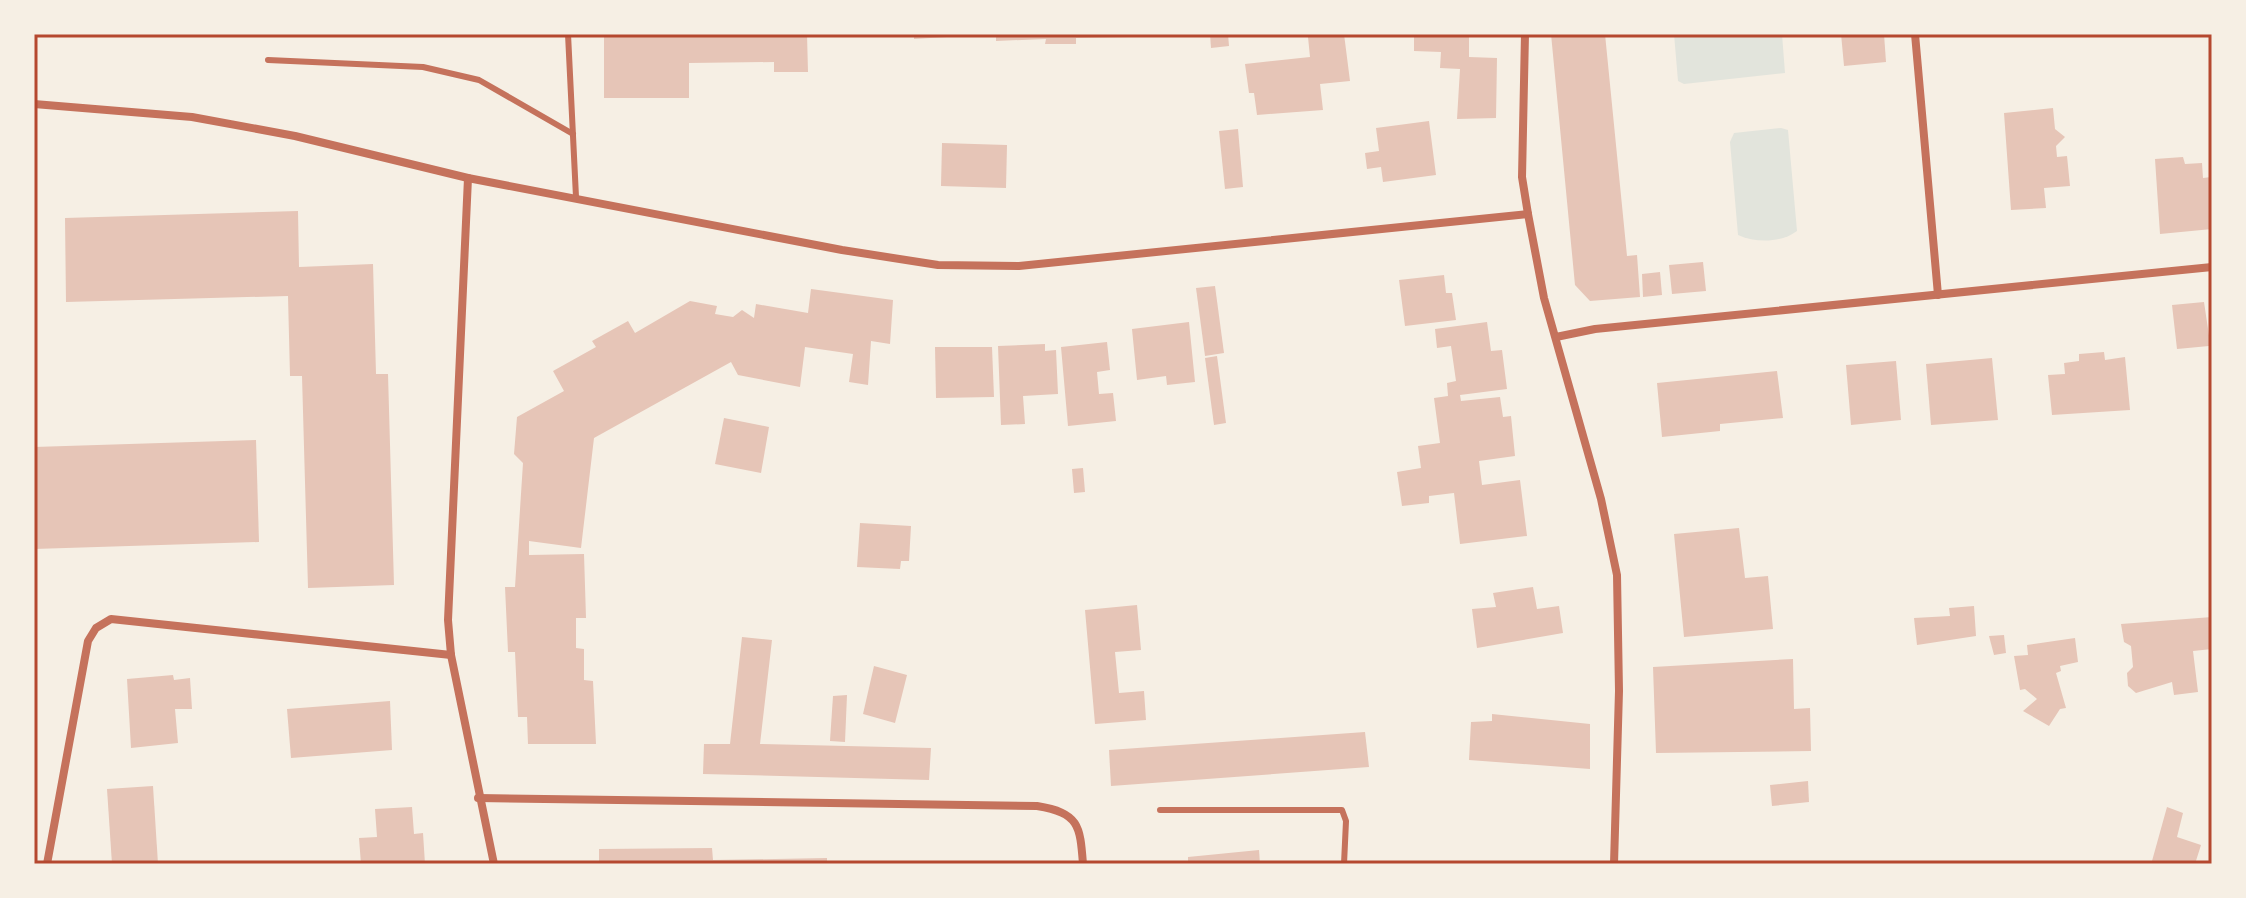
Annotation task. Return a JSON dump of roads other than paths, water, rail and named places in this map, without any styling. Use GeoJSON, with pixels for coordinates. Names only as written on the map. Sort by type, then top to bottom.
{"type":"FeatureCollection","features":[{"type":"Feature","properties":{"kind":"street"},"geometry":{"type":"LineString","coordinates":[[1525,34],[1522,177],[1528,214],[1544,298],[1601,499],[1617,575],[1619,691],[1614,864]]}},
{"type":"Feature","properties":{"kind":"street"},"geometry":{"type":"LineString","coordinates":[[1915,34],[1938,295]]}},
{"type":"Feature","properties":{"kind":"street"},"geometry":{"type":"LineString","coordinates":[[34,104],[192,117],[295,136],[468,178],[842,250],[938,265],[994,268],[1528,214]]}},
{"type":"Feature","properties":{"kind":"street"},"geometry":{"type":"LineString","coordinates":[[468,178],[449,590],[451,655],[494,864]]}},
{"type":"Feature","properties":{"kind":"street"},"geometry":{"type":"LineString","coordinates":[[1556,337],[1595,329],[2212,267]]}},
{"type":"Feature","properties":{"kind":"street"},"geometry":{"type":"LineString","coordinates":[[47,864],[88,641],[96,628],[111,619],[451,655]]}},
{"type":"Feature","properties":{"kind":"street"},"geometry":{"type":"LineString","coordinates":[[478,798],[1037,806],[1067,813],[1076,822],[1083,864]]}},
{"type":"Feature","properties":{"kind":"lane"},"geometry":{"type":"LineString","coordinates":[[568,34],[576,197]]}},
{"type":"Feature","properties":{"kind":"lane"},"geometry":{"type":"LineString","coordinates":[[268,60],[423,67],[479,80],[573,134]]}},
{"type":"Feature","properties":{"kind":"lane"},"geometry":{"type":"LineString","coordinates":[[1160,810],[1342,810],[1346,821],[1344,864]]}}]}
